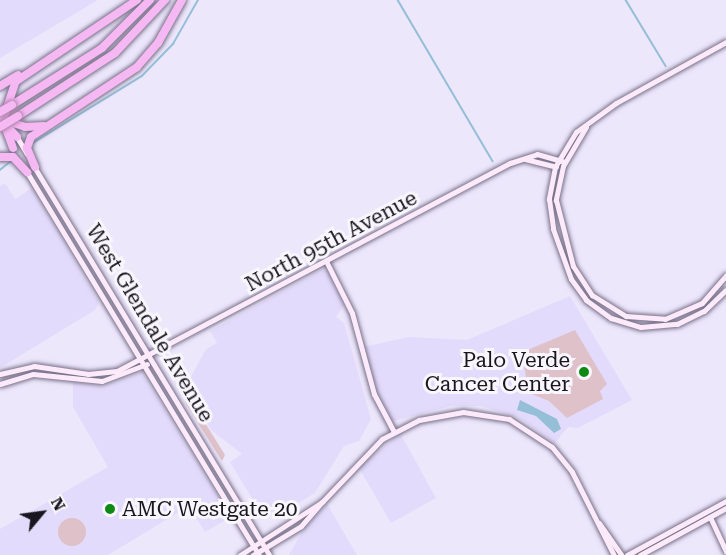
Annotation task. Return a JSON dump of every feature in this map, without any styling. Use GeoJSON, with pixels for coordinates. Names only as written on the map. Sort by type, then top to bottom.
{"type":"FeatureCollection","features":[{"type":"Feature","properties":{"kind":"highway"},"geometry":{"type":"LineString","coordinates":[[0,86],[30,70],[137,0]]}},
{"type":"Feature","properties":{"kind":"highway"},"geometry":{"type":"LineString","coordinates":[[1,120],[12,105],[102,48],[150,0]]}},
{"type":"Feature","properties":{"kind":"highway"},"geometry":{"type":"LineString","coordinates":[[1,120],[18,116],[110,57],[165,0]]}},
{"type":"Feature","properties":{"kind":"highway"},"geometry":{"type":"LineString","coordinates":[[35,167],[29,140],[137,67],[158,43],[182,0]]}},
{"type":"Feature","properties":{"kind":"highway"},"geometry":{"type":"LineString","coordinates":[[13,148],[1,120],[9,90],[30,70]]}},
{"type":"Feature","properties":{"kind":"highway"},"geometry":{"type":"LineString","coordinates":[[1,120],[35,128],[54,122]]}},
{"type":"Feature","properties":{"kind":"highway"},"geometry":{"type":"LineString","coordinates":[[1,120],[17,137]]}},
{"type":"Feature","properties":{"kind":"highway"},"geometry":{"type":"LineString","coordinates":[[0,157],[13,157],[27,172]]}},
{"type":"Feature","properties":{"kind":"street"},"geometry":{"type":"LineString","coordinates":[[726,42],[616,103],[571,138],[555,167],[549,199],[553,229],[571,279],[600,311],[636,326],[670,325],[704,311],[726,290]]}},
{"type":"Feature","properties":{"kind":"street"},"geometry":{"type":"LineString","coordinates":[[586,127],[564,162],[556,205],[566,244],[583,284],[608,307],[643,319],[676,316],[707,299],[726,275]]}},
{"type":"Feature","properties":{"kind":"street","name":"West Glendale Avenue"},"geometry":{"type":"LineString","coordinates":[[17,137],[150,354],[269,555]]}},
{"type":"Feature","properties":{"kind":"street","name":"West Glendale Avenue"},"geometry":{"type":"LineString","coordinates":[[13,148],[146,365],[256,552]]}},
{"type":"Feature","properties":{"kind":"street","name":"North 95th Avenue"},"geometry":{"type":"LineString","coordinates":[[0,374],[34,366],[100,374],[158,353],[520,159],[537,154],[564,162]]}},
{"type":"Feature","properties":{"kind":"street"},"geometry":{"type":"LineString","coordinates":[[520,159],[562,170]]}},
{"type":"Feature","properties":{"kind":"street"},"geometry":{"type":"LineString","coordinates":[[327,263],[352,313],[374,394],[394,432]]}},
{"type":"Feature","properties":{"kind":"street","name":"North 95th Avenue"},"geometry":{"type":"LineString","coordinates":[[0,384],[33,374],[102,381],[146,365],[158,353]]}},
{"type":"Feature","properties":{"kind":"street"},"geometry":{"type":"LineString","coordinates":[[240,555],[266,549],[303,524],[367,451],[394,432],[455,412],[480,412],[514,421],[536,433],[564,460],[614,555]]}},
{"type":"Feature","properties":{"kind":"street"},"geometry":{"type":"LineString","coordinates":[[256,552],[262,542],[322,502]]}},
{"type":"Feature","properties":{"kind":"street"},"geometry":{"type":"LineString","coordinates":[[640,555],[710,517],[726,505]]}},
{"type":"Feature","properties":{"kind":"street"},"geometry":{"type":"LineString","coordinates":[[627,555],[726,505]]}},
{"type":"Feature","properties":{"kind":"street"},"geometry":{"type":"LineString","coordinates":[[710,517],[726,550]]}},
{"type":"Feature","properties":{"kind":"street"},"geometry":{"type":"LineString","coordinates":[[599,523],[621,555]]}},
{"type":"Feature","properties":{"kind":"shaded area"},"geometry":{"type":"Polygon","coordinates":[[[0,0],[98,0],[0,58],[0,0]]]}},
{"type":"Feature","properties":{"kind":"shaded area"},"geometry":{"type":"Polygon","coordinates":[[[5,183],[15,199],[32,188],[99,302],[95,310],[0,368],[0,186],[5,183]]]}},
{"type":"Feature","properties":{"kind":"shaded area"},"geometry":{"type":"Polygon","coordinates":[[[321,270],[327,270],[344,305],[336,317],[344,323],[371,419],[359,441],[344,446],[315,493],[275,517],[256,505],[230,462],[242,454],[211,430],[186,386],[206,349],[217,343],[210,331],[321,270]]]}},
{"type":"Feature","properties":{"kind":"shaded area"},"geometry":{"type":"Polygon","coordinates":[[[570,296],[632,400],[578,428],[568,427],[555,443],[519,418],[481,406],[451,406],[393,421],[375,390],[364,347],[408,337],[467,340],[570,296]]]}},
{"type":"Feature","properties":{"kind":"shaded area"},"geometry":{"type":"Polygon","coordinates":[[[575,330],[607,384],[600,391],[603,399],[567,418],[549,401],[529,393],[523,360],[525,351],[575,330]]]}},
{"type":"Feature","properties":{"kind":"shaded area"},"geometry":{"type":"Polygon","coordinates":[[[142,372],[231,517],[205,532],[189,506],[108,555],[0,555],[0,529],[108,467],[73,407],[73,382],[104,386],[142,372]]]}},
{"type":"Feature","properties":{"kind":"shaded area"},"geometry":{"type":"Polygon","coordinates":[[[178,379],[225,455],[222,461],[186,404],[178,379]]]}},
{"type":"Feature","properties":{"kind":"shaded area"},"geometry":{"type":"Polygon","coordinates":[[[400,433],[436,498],[391,523],[359,468],[400,433]]]}},
{"type":"Feature","properties":{"kind":"shaded area"},"geometry":{"type":"Polygon","coordinates":[[[327,504],[357,555],[289,555],[302,532],[327,504]]]}},
{"type":"Feature","properties":{"kind":"shaded area"},"geometry":{"type":"Polygon","coordinates":[[[72,518],[82,522],[86,532],[82,542],[72,546],[62,542],[58,532],[62,522],[72,518]]]}},
{"type":"Feature","properties":{"kind":"water"},"geometry":{"type":"Polygon","coordinates":[[[520,400],[557,419],[561,429],[554,433],[536,416],[517,410],[520,400]]]}},
{"type":"Feature","properties":{"kind":"waterway"},"geometry":{"type":"LineString","coordinates":[[33,143],[142,76],[173,44],[198,0]]}},
{"type":"Feature","properties":{"kind":"waterway"},"geometry":{"type":"LineString","coordinates":[[398,0],[493,161]]}},
{"type":"Feature","properties":{"kind":"waterway"},"geometry":{"type":"LineString","coordinates":[[626,0],[666,66]]}},
{"type":"Feature","properties":{"kind":"waterway"},"geometry":{"type":"LineString","coordinates":[[0,170],[11,161]]}},
{"type":"Feature","properties":{"kind":"place","name":"Palo Verde Cancer Center"},"geometry":{"type":"Point","coordinates":[584,372]}},
{"type":"Feature","properties":{"kind":"place","name":"AMC Westgate 20"},"geometry":{"type":"Point","coordinates":[110,509]}}]}
